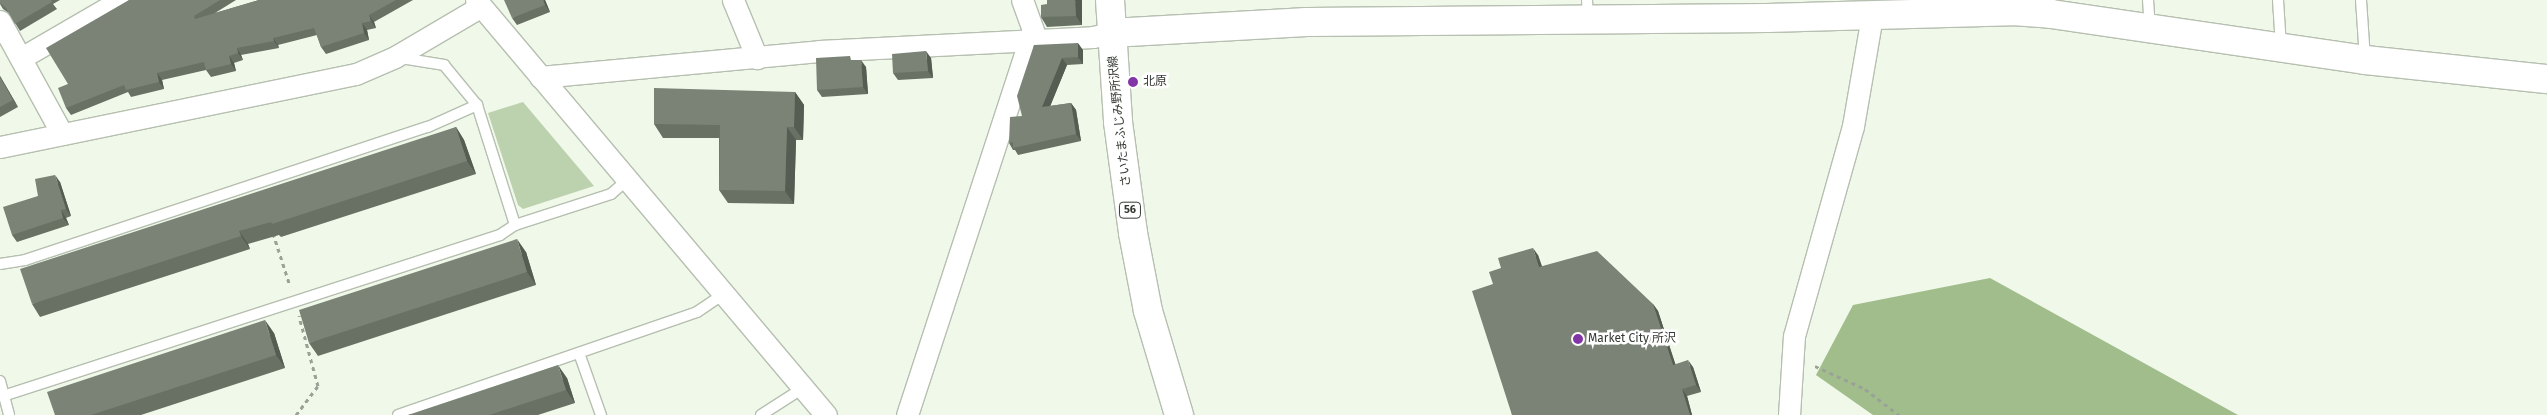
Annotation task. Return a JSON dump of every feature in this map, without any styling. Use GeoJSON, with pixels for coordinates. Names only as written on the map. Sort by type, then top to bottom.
{"type":"FeatureCollection","features":[{"type":"Feature","properties":{"kind":"street"},"geometry":{"type":"LineString","coordinates":[[22,58],[121,0]]}},
{"type":"Feature","properties":{"kind":"street"},"geometry":{"type":"LineString","coordinates":[[733,0],[757,58]]}},
{"type":"Feature","properties":{"kind":"street","name":"さいたまふじみ野所沢線"},"geometry":{"type":"LineString","coordinates":[[1110,0],[1118,122],[1133,233],[1148,311],[1179,415]]}},
{"type":"Feature","properties":{"kind":"street"},"geometry":{"type":"LineString","coordinates":[[0,147],[356,74],[395,57],[478,3],[826,415]]}},
{"type":"Feature","properties":{"kind":"street"},"geometry":{"type":"LineString","coordinates":[[907,415],[1028,40],[1033,30],[1030,5]]}},
{"type":"Feature","properties":{"kind":"street"},"geometry":{"type":"LineString","coordinates":[[540,77],[891,46],[1093,37],[1111,33],[1307,22],[1588,11],[1872,16],[2051,7],[2150,29],[2365,60],[2547,79]]}},
{"type":"Feature","properties":{"kind":"street"},"geometry":{"type":"LineString","coordinates":[[1789,415],[1791,355],[1806,287],[1828,222],[1853,126],[1872,16]]}},
{"type":"Feature","properties":{"kind":"street"},"geometry":{"type":"LineString","coordinates":[[0,21],[62,134]]}},
{"type":"Feature","properties":{"kind":"lane"},"geometry":{"type":"LineString","coordinates":[[2148,0],[2150,29]]}},
{"type":"Feature","properties":{"kind":"lane"},"geometry":{"type":"LineString","coordinates":[[2278,0],[2281,48]]}},
{"type":"Feature","properties":{"kind":"lane"},"geometry":{"type":"LineString","coordinates":[[2361,0],[2365,60]]}},
{"type":"Feature","properties":{"kind":"lane"},"geometry":{"type":"LineString","coordinates":[[395,57],[444,65],[477,105],[515,225]]}},
{"type":"Feature","properties":{"kind":"lane"},"geometry":{"type":"LineString","coordinates":[[0,264],[25,260],[428,126],[477,105]]}},
{"type":"Feature","properties":{"kind":"lane"},"geometry":{"type":"LineString","coordinates":[[3,396],[500,235],[515,225],[612,194],[628,179]]}},
{"type":"Feature","properties":{"kind":"lane"},"geometry":{"type":"LineString","coordinates":[[398,415],[697,312],[724,294]]}},
{"type":"Feature","properties":{"kind":"lane"},"geometry":{"type":"LineString","coordinates":[[579,353],[601,415]]}},
{"type":"Feature","properties":{"kind":"lane"},"geometry":{"type":"LineString","coordinates":[[0,381],[9,415]]}},
{"type":"Feature","properties":{"kind":"lane"},"geometry":{"type":"LineString","coordinates":[[761,415],[803,388]]}},
{"type":"Feature","properties":{"kind":"path"},"geometry":{"type":"LineString","coordinates":[[272,228],[318,386],[296,415]]}},
{"type":"Feature","properties":{"kind":"path"},"geometry":{"type":"LineString","coordinates":[[1791,355],[1864,389],[1899,415]]}},
{"type":"Feature","properties":{"kind":"green space"},"geometry":{"type":"Polygon","coordinates":[[[523,102],[594,186],[523,209],[518,205],[488,113],[523,102]]]}},
{"type":"Feature","properties":{"kind":"green space"},"geometry":{"type":"Polygon","coordinates":[[[1990,278],[2238,415],[1873,415],[1816,375],[1853,305],[1990,278]]]}},
{"type":"Feature","properties":{"kind":"building"},"geometry":{"type":"Polygon","coordinates":[[[0,0],[51,0],[52,2],[15,24],[6,8],[0,3],[0,0]]]}},
{"type":"Feature","properties":{"kind":"building"},"geometry":{"type":"Polygon","coordinates":[[[129,0],[220,0],[194,16],[195,19],[259,0],[396,0],[369,15],[371,21],[362,23],[364,33],[321,47],[314,28],[273,38],[274,41],[237,48],[238,53],[229,56],[231,64],[206,70],[204,62],[157,73],[159,82],[126,90],[124,85],[66,108],[58,88],[68,84],[46,48],[129,0]]]}},
{"type":"Feature","properties":{"kind":"building"},"geometry":{"type":"Polygon","coordinates":[[[504,0],[543,0],[545,5],[512,18],[504,0]]]}},
{"type":"Feature","properties":{"kind":"building"},"geometry":{"type":"Polygon","coordinates":[[[1047,0],[1075,0],[1076,16],[1041,17],[1041,5],[1047,4],[1047,0]]]}},
{"type":"Feature","properties":{"kind":"building"},"geometry":{"type":"Polygon","coordinates":[[[1078,43],[1078,57],[1062,58],[1042,107],[1071,103],[1076,134],[1013,148],[1013,142],[1009,143],[1010,117],[1022,116],[1017,96],[1034,45],[1078,43]]]}},
{"type":"Feature","properties":{"kind":"building"},"geometry":{"type":"Polygon","coordinates":[[[926,51],[928,71],[893,73],[892,54],[926,51]]]}},
{"type":"Feature","properties":{"kind":"building"},"geometry":{"type":"Polygon","coordinates":[[[850,56],[851,60],[861,60],[863,87],[817,90],[816,58],[850,56]]]}},
{"type":"Feature","properties":{"kind":"building"},"geometry":{"type":"Polygon","coordinates":[[[0,77],[13,100],[0,107],[0,77]]]}},
{"type":"Feature","properties":{"kind":"building"},"geometry":{"type":"Polygon","coordinates":[[[654,88],[795,92],[794,127],[787,127],[785,191],[719,190],[720,125],[654,124],[654,88]]]}},
{"type":"Feature","properties":{"kind":"building"},"geometry":{"type":"Polygon","coordinates":[[[456,127],[467,161],[272,224],[271,222],[239,231],[241,236],[32,304],[20,269],[456,127]]]}},
{"type":"Feature","properties":{"kind":"building"},"geometry":{"type":"Polygon","coordinates":[[[55,175],[66,209],[61,210],[63,218],[12,235],[3,207],[38,196],[35,179],[55,175]]]}},
{"type":"Feature","properties":{"kind":"building"},"geometry":{"type":"Polygon","coordinates":[[[517,239],[527,272],[309,343],[299,310],[517,239]]]}},
{"type":"Feature","properties":{"kind":"building","name":"Market City 所沢"},"geometry":{"type":"Polygon","coordinates":[[[1533,248],[1539,267],[1597,251],[1653,304],[1673,365],[1688,360],[1696,385],[1682,389],[1690,415],[1512,415],[1472,291],[1493,284],[1489,272],[1501,268],[1498,258],[1533,248]]]}},
{"type":"Feature","properties":{"kind":"building"},"geometry":{"type":"Polygon","coordinates":[[[265,320],[276,355],[91,415],[55,415],[47,392],[265,320]]]}},
{"type":"Feature","properties":{"kind":"building"},"geometry":{"type":"Polygon","coordinates":[[[558,365],[566,390],[489,415],[408,415],[558,365]]]}},
{"type":"Feature","properties":{"kind":"place","name":"北原"},"geometry":{"type":"Point","coordinates":[1133,82]}},
{"type":"Feature","properties":{"kind":"place","name":"Market City 所沢"},"geometry":{"type":"Point","coordinates":[1578,339]}}]}
